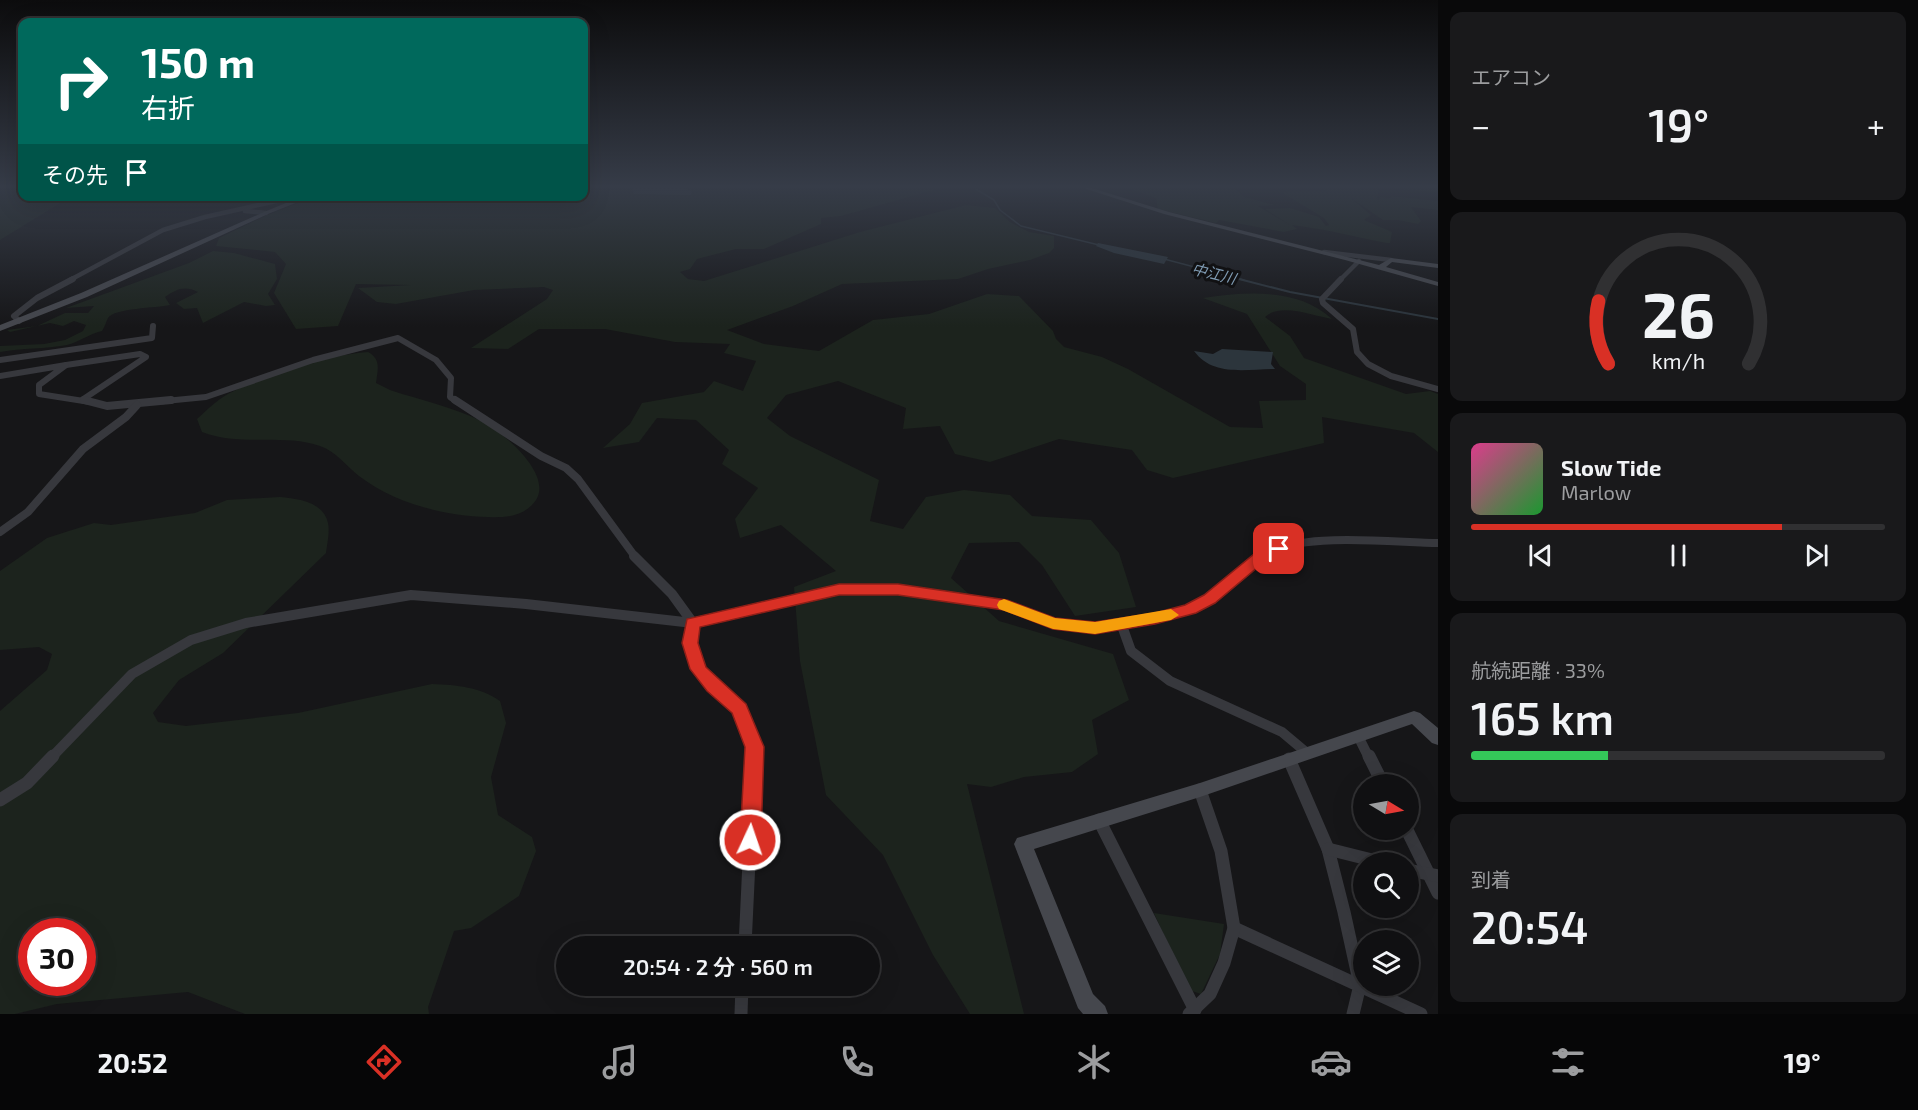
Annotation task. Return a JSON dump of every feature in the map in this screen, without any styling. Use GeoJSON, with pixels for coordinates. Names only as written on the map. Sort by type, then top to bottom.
{"type":"FeatureCollection","features":[{"type":"Feature","properties":{"kind":"main road"},"geometry":{"type":"LineString","coordinates":[[0,328],[76,298],[223,232]]}},
{"type":"Feature","properties":{"kind":"main road"},"geometry":{"type":"LineString","coordinates":[[1243,232],[1359,261],[1438,284]]}},
{"type":"Feature","properties":{"kind":"main road"},"geometry":{"type":"LineString","coordinates":[[1380,267],[1390,260],[1438,266]]}},
{"type":"Feature","properties":{"kind":"main road"},"geometry":{"type":"LineString","coordinates":[[1097,1014],[1081,992],[1023,844],[1200,790],[1414,717],[1438,738]]}},
{"type":"Feature","properties":{"kind":"street"},"geometry":{"type":"LineString","coordinates":[[19,321],[14,316],[24,306],[133,244],[162,232]]}},
{"type":"Feature","properties":{"kind":"street"},"geometry":{"type":"LineString","coordinates":[[1324,252],[1390,260]]}},
{"type":"Feature","properties":{"kind":"street"},"geometry":{"type":"LineString","coordinates":[[1359,261],[1323,298],[1327,308],[1353,329],[1357,352],[1368,364],[1391,376],[1438,389]]}},
{"type":"Feature","properties":{"kind":"street"},"geometry":{"type":"LineString","coordinates":[[0,360],[152,338],[153,326]]}},
{"type":"Feature","properties":{"kind":"street"},"geometry":{"type":"LineString","coordinates":[[66,365],[39,385],[39,394],[107,406],[137,405],[206,396],[312,360],[398,338],[444,368],[451,378],[450,397],[541,456],[566,468],[578,479],[634,556],[672,594],[693,623],[690,643],[699,669],[713,687],[740,709],[754,747],[745,936]]}},
{"type":"Feature","properties":{"kind":"street"},"geometry":{"type":"LineString","coordinates":[[135,355],[140,340]]}},
{"type":"Feature","properties":{"kind":"street"},"geometry":{"type":"LineString","coordinates":[[0,376],[135,355],[146,357],[82,400]]}},
{"type":"Feature","properties":{"kind":"street"},"geometry":{"type":"LineString","coordinates":[[0,532],[28,512],[83,449],[114,427],[137,405]]}},
{"type":"Feature","properties":{"kind":"street"},"geometry":{"type":"LineString","coordinates":[[0,800],[27,783],[132,674],[191,640],[246,623],[411,595],[526,604],[693,623],[839,590],[898,590],[1007,605],[1053,623],[1095,628],[1121,622],[1155,619],[1191,609],[1210,599],[1264,554],[1294,544],[1335,539],[1438,543]]}},
{"type":"Feature","properties":{"kind":"street"},"geometry":{"type":"LineString","coordinates":[[1121,622],[1131,651],[1170,681],[1282,732],[1307,753]]}},
{"type":"Feature","properties":{"kind":"street"},"geometry":{"type":"LineString","coordinates":[[1358,736],[1378,774]]}},
{"type":"Feature","properties":{"kind":"street"},"geometry":{"type":"LineString","coordinates":[[1289,759],[1328,849],[1353,955]]}},
{"type":"Feature","properties":{"kind":"street"},"geometry":{"type":"LineString","coordinates":[[1098,820],[1192,1012],[1210,994],[1224,963],[1234,928],[1221,850],[1200,790]]}},
{"type":"Feature","properties":{"kind":"street"},"geometry":{"type":"LineString","coordinates":[[1413,840],[1434,876],[1438,893]]}},
{"type":"Feature","properties":{"kind":"street"},"geometry":{"type":"LineString","coordinates":[[1328,849],[1353,855]]}},
{"type":"Feature","properties":{"kind":"street"},"geometry":{"type":"LineString","coordinates":[[1419,873],[1434,876]]}},
{"type":"Feature","properties":{"kind":"street"},"geometry":{"type":"LineString","coordinates":[[1234,928],[1353,982]]}},
{"type":"Feature","properties":{"kind":"street"},"geometry":{"type":"LineString","coordinates":[[741,1014],[742,996]]}},
{"type":"Feature","properties":{"kind":"street"},"geometry":{"type":"LineString","coordinates":[[1353,1014],[1357,996]]}},
{"type":"Feature","properties":{"kind":"street"},"geometry":{"type":"LineString","coordinates":[[1383,996],[1421,1014]]}},
{"type":"Feature","properties":{"kind":"shaded area"},"geometry":{"type":"Polygon","coordinates":[[[0,232],[13,232],[0,240],[0,232]]]}},
{"type":"Feature","properties":{"kind":"shaded area"},"geometry":{"type":"Polygon","coordinates":[[[231,232],[802,232],[764,249],[736,249],[697,259],[690,269],[680,272],[688,279],[704,281],[859,232],[1031,232],[1054,236],[1054,248],[1049,253],[1030,260],[988,269],[958,279],[842,284],[793,306],[727,330],[764,344],[819,351],[873,320],[929,314],[987,294],[1019,296],[1053,331],[1056,339],[1064,347],[1102,357],[1128,369],[1230,427],[1263,428],[1259,401],[1306,400],[1306,384],[1280,366],[1247,314],[1203,298],[1236,294],[1270,294],[1303,301],[1332,319],[1288,310],[1271,313],[1265,317],[1290,336],[1304,358],[1406,394],[1430,391],[1438,394],[1438,452],[1414,433],[1322,417],[1324,443],[1173,478],[1147,470],[1132,450],[1059,439],[990,462],[955,454],[940,426],[903,429],[906,408],[838,381],[786,395],[767,418],[790,436],[879,480],[870,521],[903,529],[926,497],[964,490],[1010,495],[1032,516],[1091,520],[1119,553],[1136,607],[1075,616],[1042,565],[1019,542],[969,543],[951,578],[999,621],[1113,654],[1129,700],[1092,720],[1098,754],[1072,772],[1024,777],[991,787],[967,784],[1024,1014],[970,1014],[933,955],[883,855],[826,795],[800,661],[794,587],[836,571],[781,525],[740,538],[735,519],[758,488],[722,464],[729,450],[696,420],[657,418],[639,442],[603,448],[630,424],[642,403],[704,392],[714,381],[743,391],[756,361],[724,353],[730,344],[675,342],[605,329],[539,329],[508,349],[471,348],[547,299],[553,290],[544,287],[474,290],[396,304],[377,302],[358,288],[411,285],[356,284],[338,326],[296,329],[274,293],[286,264],[275,252],[216,246],[219,238],[231,232]]]}},
{"type":"Feature","properties":{"kind":"shaded area"},"geometry":{"type":"Polygon","coordinates":[[[1334,232],[1392,232],[1390,243],[1334,232]]]}},
{"type":"Feature","properties":{"kind":"shaded area"},"geometry":{"type":"Polygon","coordinates":[[[1098,243],[1168,257],[1164,264],[1114,253],[1096,246],[1098,243]]]}},
{"type":"Feature","properties":{"kind":"shaded area"},"geometry":{"type":"Polygon","coordinates":[[[213,251],[234,253],[275,264],[277,279],[268,294],[275,305],[266,306],[244,302],[203,323],[197,308],[184,309],[176,303],[198,292],[181,289],[165,297],[170,305],[118,312],[108,318],[102,331],[71,344],[0,352],[0,346],[44,344],[65,340],[83,331],[86,325],[74,321],[63,326],[50,323],[37,326],[65,313],[88,313],[94,306],[66,308],[189,263],[213,251]]]}},
{"type":"Feature","properties":{"kind":"shaded area"},"geometry":{"type":"Polygon","coordinates":[[[36,326],[10,332],[7,330],[36,326]]]}},
{"type":"Feature","properties":{"kind":"shaded area"},"geometry":{"type":"Polygon","coordinates":[[[1222,349],[1273,352],[1271,364],[1275,369],[1220,368],[1211,365],[1194,351],[1213,354],[1222,349]]]}},
{"type":"Feature","properties":{"kind":"shaded area"},"geometry":{"type":"Polygon","coordinates":[[[368,352],[377,361],[376,383],[390,390],[470,416],[490,426],[512,444],[532,466],[538,478],[539,490],[532,505],[521,513],[502,517],[471,516],[437,511],[388,494],[359,476],[336,455],[320,446],[291,440],[231,439],[202,432],[197,419],[219,400],[234,391],[263,378],[300,366],[368,352]]]}},
{"type":"Feature","properties":{"kind":"shaded area"},"geometry":{"type":"Polygon","coordinates":[[[280,497],[309,502],[321,510],[328,523],[326,553],[223,653],[179,680],[153,713],[158,722],[186,726],[298,713],[432,684],[468,688],[500,701],[506,723],[491,777],[498,815],[532,837],[536,851],[519,896],[471,928],[454,931],[428,1007],[429,1014],[245,1014],[188,992],[57,1004],[15,1014],[0,1014],[0,711],[47,670],[52,654],[39,647],[0,650],[0,571],[47,538],[94,523],[111,525],[195,513],[227,500],[280,497]]]}},
{"type":"Feature","properties":{"kind":"shaded area"},"geometry":{"type":"Polygon","coordinates":[[[1154,913],[1224,924],[1220,954],[1201,994],[1189,990],[1154,913]]]}},
{"type":"Feature","properties":{"kind":"waterway","name":"中江川"},"geometry":{"type":"LineString","coordinates":[[1047,232],[1099,245]]}},
{"type":"Feature","properties":{"kind":"waterway","name":"中江川"},"geometry":{"type":"LineString","coordinates":[[1164,259],[1244,280]]}},
{"type":"Feature","properties":{"kind":"waterway","name":"中江川"},"geometry":{"type":"LineString","coordinates":[[1239,279],[1290,292],[1438,319]]}},
{"type":"Feature","properties":{"kind":"slow traffic"},"geometry":{"type":"LineString","coordinates":[[1004,605],[1053,623],[1095,628],[1171,615]]}},
{"type":"Feature","properties":{"kind":"route"},"geometry":{"type":"LineString","coordinates":[[750,840],[754,747],[740,709],[713,687],[699,669],[690,643],[693,623],[746,613],[839,590],[898,590],[1007,605],[1053,623],[1095,628],[1155,619],[1191,609],[1210,599],[1264,554],[1279,549]]}}]}
